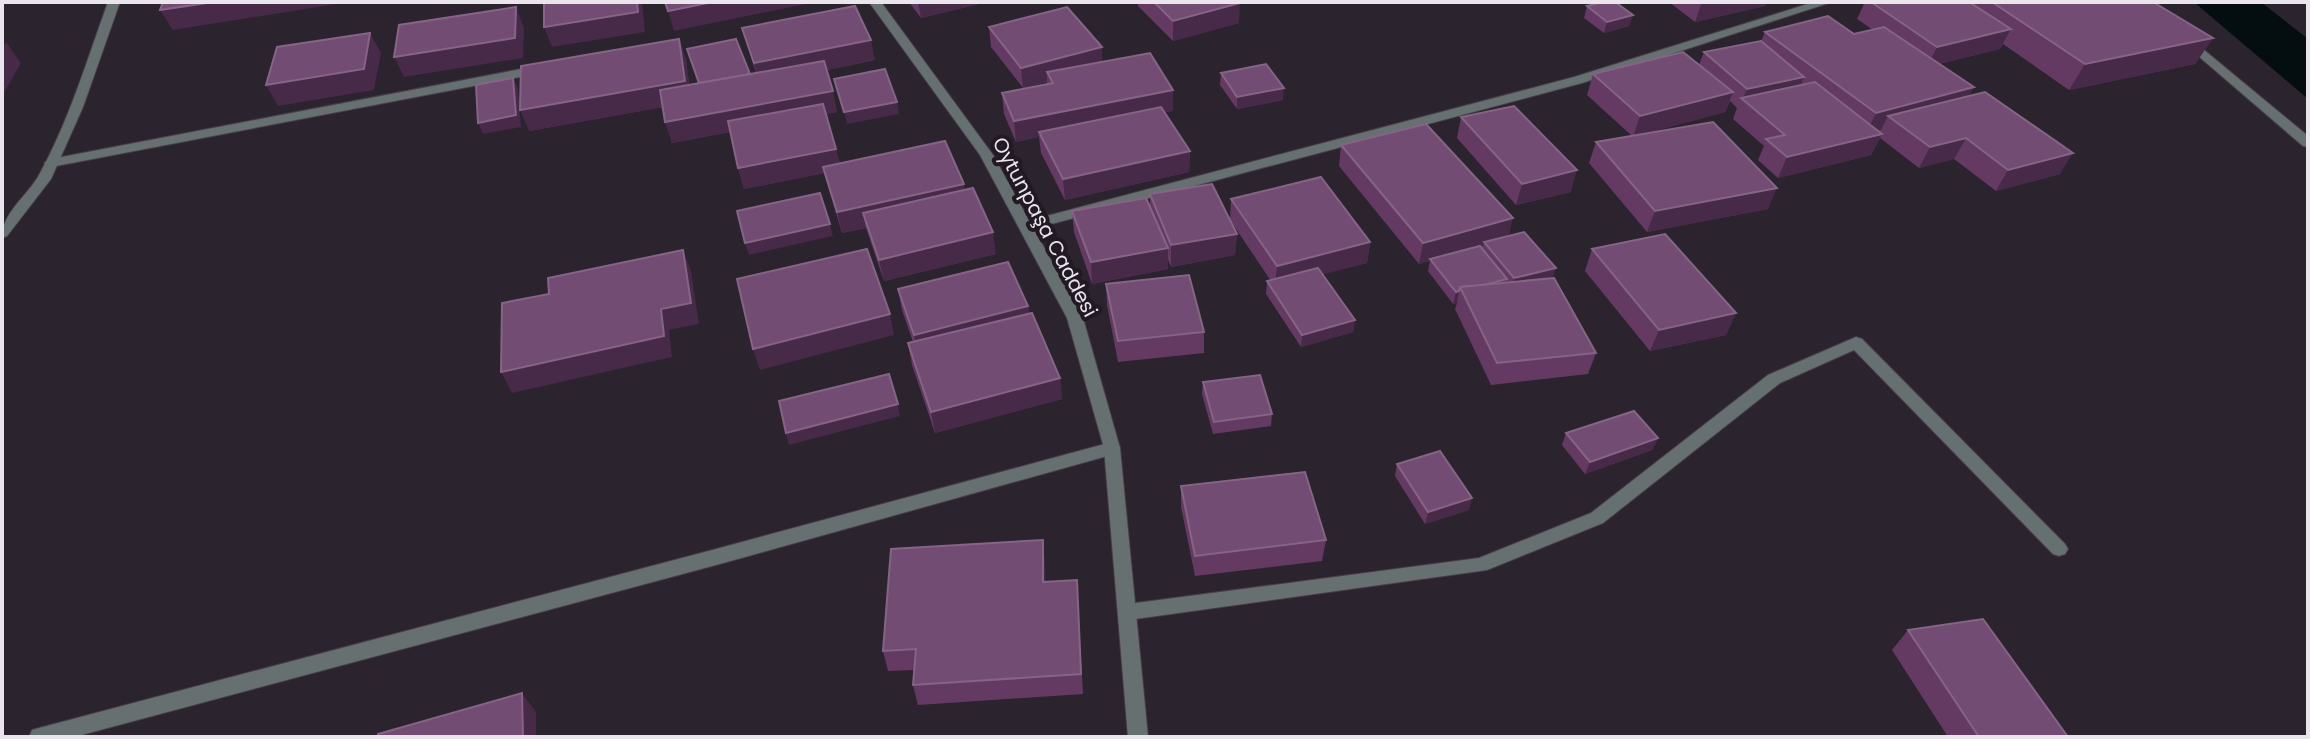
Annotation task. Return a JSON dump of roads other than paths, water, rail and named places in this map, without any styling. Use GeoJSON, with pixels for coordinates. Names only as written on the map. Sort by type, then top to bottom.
{"type":"FeatureCollection","features":[{"type":"Feature","properties":{"kind":"street"},"geometry":{"type":"LineString","coordinates":[[2,233],[44,179],[77,107],[114,2]]}},
{"type":"Feature","properties":{"kind":"street","name":"Oytunpaşa Caddesi"},"geometry":{"type":"LineString","coordinates":[[875,2],[986,155],[1075,318],[1112,448],[1138,737]]}},
{"type":"Feature","properties":{"kind":"street"},"geometry":{"type":"LineString","coordinates":[[1025,226],[1578,80],[1826,2]]}},
{"type":"Feature","properties":{"kind":"street"},"geometry":{"type":"LineString","coordinates":[[2178,32],[2308,143]]}},
{"type":"Feature","properties":{"kind":"street"},"geometry":{"type":"LineString","coordinates":[[51,163],[560,66]]}},
{"type":"Feature","properties":{"kind":"street"},"geometry":{"type":"LineString","coordinates":[[1128,612],[1480,565],[1597,518],[1774,379],[1856,343],[2059,549]]}},
{"type":"Feature","properties":{"kind":"street"},"geometry":{"type":"LineString","coordinates":[[39,737],[686,566],[1112,448]]}}]}
